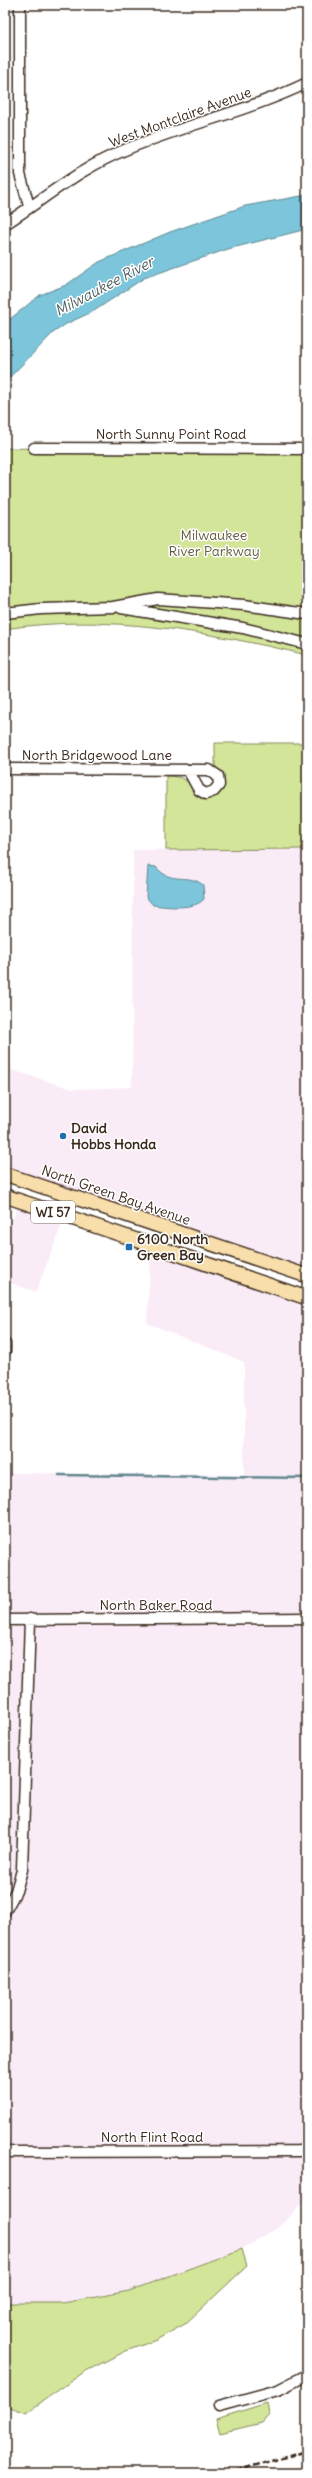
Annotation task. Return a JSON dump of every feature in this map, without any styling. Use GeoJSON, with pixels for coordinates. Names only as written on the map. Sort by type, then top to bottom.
{"type":"FeatureCollection","features":[{"type":"Feature","properties":{"kind":"main road","name":"North Green Bay Avenue"},"geometry":{"type":"LineString","coordinates":[[5,1174],[304,1275]]}},
{"type":"Feature","properties":{"kind":"main road","name":"WI 57"},"geometry":{"type":"LineString","coordinates":[[5,1196],[151,1243],[185,1257],[301,1296]]}},
{"type":"Feature","properties":{"kind":"main road"},"geometry":{"type":"LineString","coordinates":[[301,1296],[304,1275]]}},
{"type":"Feature","properties":{"kind":"street"},"geometry":{"type":"LineString","coordinates":[[20,5],[20,174],[30,206]]}},
{"type":"Feature","properties":{"kind":"street","name":"West Montclaire Avenue"},"geometry":{"type":"LineString","coordinates":[[5,224],[84,169],[127,149],[179,129],[245,109],[307,82]]}},
{"type":"Feature","properties":{"kind":"street","name":"North Sunny Point Road"},"geometry":{"type":"LineString","coordinates":[[34,448],[307,449]]}},
{"type":"Feature","properties":{"kind":"street"},"geometry":{"type":"LineString","coordinates":[[5,613],[41,609],[113,607],[158,599],[244,605],[307,614]]}},
{"type":"Feature","properties":{"kind":"street"},"geometry":{"type":"LineString","coordinates":[[113,607],[215,623],[307,644]]}},
{"type":"Feature","properties":{"kind":"street","name":"North Bridgewood Lane"},"geometry":{"type":"LineString","coordinates":[[5,769],[188,770]]}},
{"type":"Feature","properties":{"kind":"street"},"geometry":{"type":"LineString","coordinates":[[5,1344],[5,1351]]}},
{"type":"Feature","properties":{"kind":"street","name":"North Baker Road"},"geometry":{"type":"LineString","coordinates":[[5,1620],[307,1618]]}},
{"type":"Feature","properties":{"kind":"street"},"geometry":{"type":"LineString","coordinates":[[5,1911],[16,1891],[22,1870],[30,1619]]}},
{"type":"Feature","properties":{"kind":"street","name":"North Flint Road"},"geometry":{"type":"LineString","coordinates":[[5,2152],[304,2150]]}},
{"type":"Feature","properties":{"kind":"street"},"geometry":{"type":"LineString","coordinates":[[219,2406],[278,2390],[307,2375]]}},
{"type":"Feature","properties":{"kind":"shaded area"},"geometry":{"type":"Polygon","coordinates":[[[307,849],[307,1272],[5,1171],[5,1068],[73,1089],[132,1087],[133,850],[307,849]]]}},
{"type":"Feature","properties":{"kind":"shaded area"},"geometry":{"type":"Polygon","coordinates":[[[17,1207],[63,1222],[36,1292],[5,1281],[5,1242],[17,1207]]]}},
{"type":"Feature","properties":{"kind":"shaded area"},"geometry":{"type":"Polygon","coordinates":[[[151,1243],[307,1298],[307,2198],[281,2226],[242,2249],[129,2291],[63,2303],[5,2303],[5,1473],[244,1475],[244,1362],[147,1323],[151,1243]]]}},
{"type":"Feature","properties":{"kind":"shaded area"},"geometry":{"type":"Polygon","coordinates":[[[307,2465],[307,2473],[278,2473],[307,2465]]]}},
{"type":"Feature","properties":{"kind":"green space","name":"Milwaukee River Parkway"},"geometry":{"type":"Polygon","coordinates":[[[5,448],[307,452],[307,655],[233,639],[157,627],[81,623],[5,629],[5,448]]]}},
{"type":"Feature","properties":{"kind":"green space"},"geometry":{"type":"Polygon","coordinates":[[[215,743],[307,743],[307,849],[166,850],[166,776],[184,779],[196,793],[201,796],[208,797],[221,773],[215,766],[215,743]]]}},
{"type":"Feature","properties":{"kind":"green space"},"geometry":{"type":"Polygon","coordinates":[[[242,2249],[247,2266],[185,2324],[156,2340],[126,2351],[84,2372],[26,2413],[9,2407],[5,2401],[5,2303],[63,2303],[129,2291],[242,2249]]]}},
{"type":"Feature","properties":{"kind":"green space"},"geometry":{"type":"Polygon","coordinates":[[[267,2403],[269,2415],[262,2423],[220,2433],[216,2419],[267,2403]]]}},
{"type":"Feature","properties":{"kind":"water","name":"Milwaukee River"},"geometry":{"type":"Polygon","coordinates":[[[307,195],[307,229],[228,249],[144,278],[94,311],[66,324],[53,333],[5,382],[5,323],[40,295],[66,285],[99,262],[170,232],[245,206],[307,195]]]}},
{"type":"Feature","properties":{"kind":"water"},"geometry":{"type":"Polygon","coordinates":[[[148,866],[156,867],[162,873],[174,878],[191,879],[197,881],[203,885],[204,899],[194,905],[180,907],[153,905],[146,897],[148,866]]]}},
{"type":"Feature","properties":{"kind":"waterway"},"geometry":{"type":"LineString","coordinates":[[59,1475],[307,1478]]}},
{"type":"Feature","properties":{"kind":"railway"},"geometry":{"type":"LineString","coordinates":[[228,2473],[307,2451]]}},
{"type":"Feature","properties":{"kind":"place","name":"David Hobbs Honda"},"geometry":{"type":"Point","coordinates":[63,1136]}},
{"type":"Feature","properties":{"kind":"place","name":"6100 North Green Bay"},"geometry":{"type":"Point","coordinates":[129,1247]}}]}
